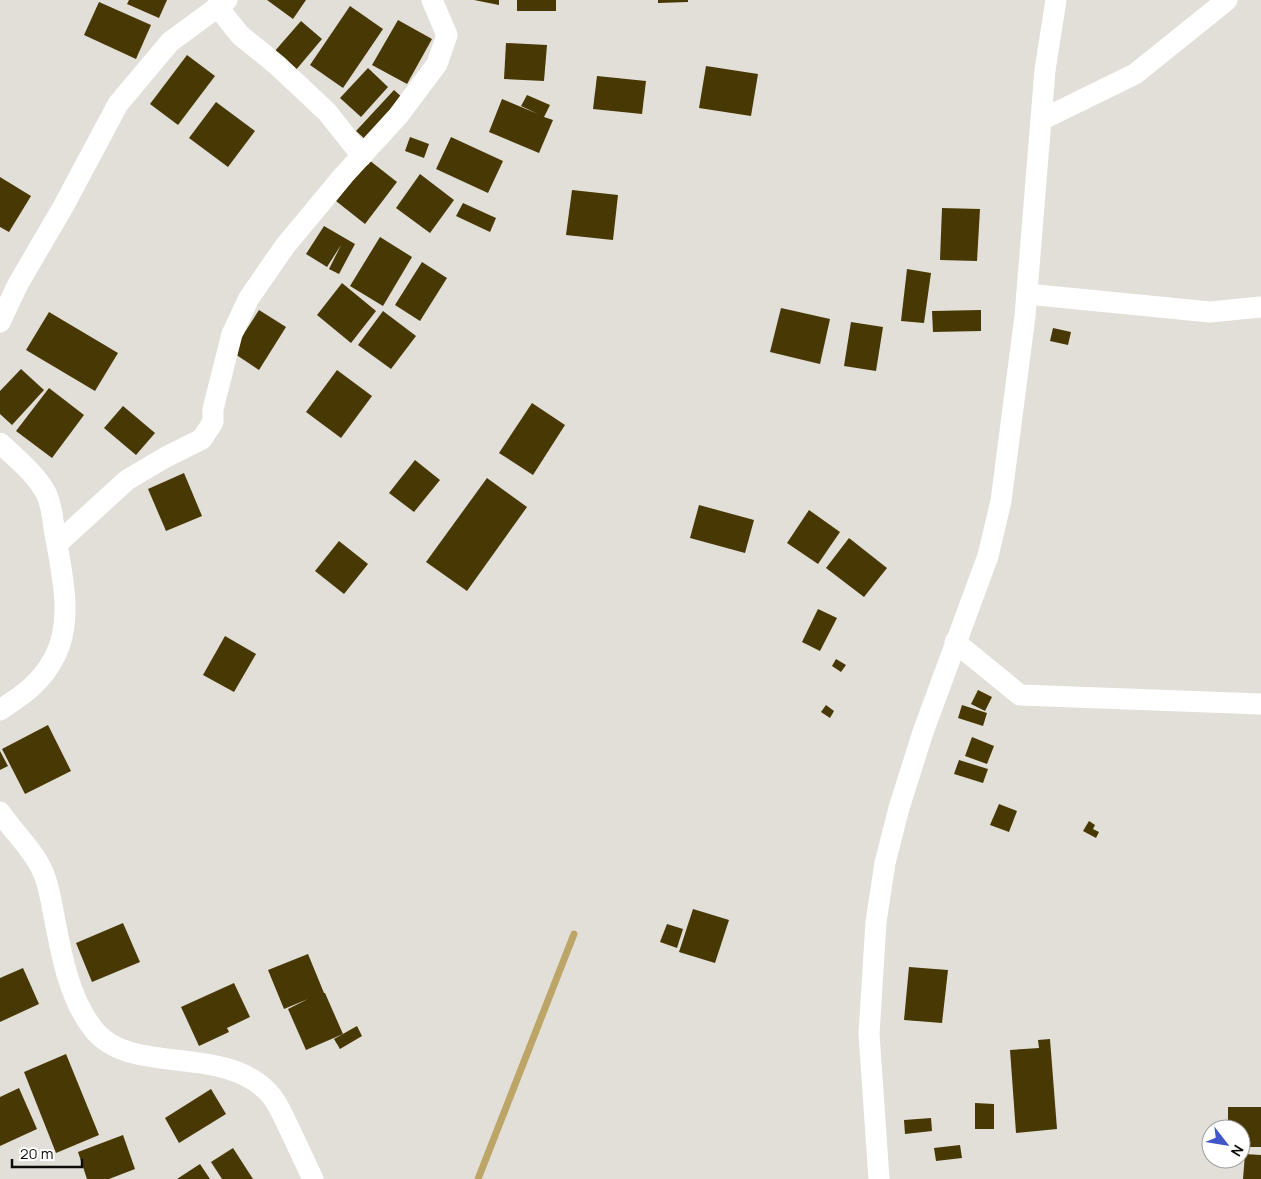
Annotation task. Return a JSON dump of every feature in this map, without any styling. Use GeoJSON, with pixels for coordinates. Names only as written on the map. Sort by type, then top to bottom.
{"type":"FeatureCollection","features":[{"type":"Feature","properties":{"kind":"street"},"geometry":{"type":"LineString","coordinates":[[57,544],[127,480],[202,439],[213,422],[213,409],[232,334],[249,298],[285,246],[398,116],[436,64],[447,35],[432,0]]}},
{"type":"Feature","properties":{"kind":"street"},"geometry":{"type":"LineString","coordinates":[[879,1179],[869,1034],[876,922],[885,863],[899,808],[955,642],[988,556],[1002,500],[1027,294],[1045,70],[1056,0]]}},
{"type":"Feature","properties":{"kind":"street"},"geometry":{"type":"LineString","coordinates":[[1041,120],[1135,74],[1227,0]]}},
{"type":"Feature","properties":{"kind":"street"},"geometry":{"type":"LineString","coordinates":[[0,322],[18,284],[63,208],[118,104],[170,42],[222,3],[240,35],[327,112],[362,156]]}},
{"type":"Feature","properties":{"kind":"street"},"geometry":{"type":"LineString","coordinates":[[1027,294],[1210,312],[1261,307]]}},
{"type":"Feature","properties":{"kind":"street"},"geometry":{"type":"LineString","coordinates":[[0,443],[35,475],[48,496],[66,596],[62,638],[56,656],[46,673],[32,688],[0,710]]}},
{"type":"Feature","properties":{"kind":"street"},"geometry":{"type":"LineString","coordinates":[[955,642],[1020,695],[1261,704]]}},
{"type":"Feature","properties":{"kind":"street"},"geometry":{"type":"LineString","coordinates":[[0,812],[35,858],[44,875],[72,992],[94,1031],[103,1040],[128,1051],[161,1058],[211,1064],[246,1075],[270,1093],[281,1111],[314,1179]]}},
{"type":"Feature","properties":{"kind":"building"},"geometry":{"type":"Polygon","coordinates":[[[129,0],[167,0],[159,18],[127,4],[129,0]]]}},
{"type":"Feature","properties":{"kind":"building"},"geometry":{"type":"Polygon","coordinates":[[[267,0],[306,0],[293,19],[267,0]]]}},
{"type":"Feature","properties":{"kind":"building"},"geometry":{"type":"Polygon","coordinates":[[[474,0],[499,0],[499,5],[474,0]]]}},
{"type":"Feature","properties":{"kind":"building"},"geometry":{"type":"Polygon","coordinates":[[[517,0],[556,0],[556,11],[517,11],[517,0]]]}},
{"type":"Feature","properties":{"kind":"building"},"geometry":{"type":"Polygon","coordinates":[[[658,0],[688,0],[688,2],[658,3],[658,0]]]}},
{"type":"Feature","properties":{"kind":"building"},"geometry":{"type":"Polygon","coordinates":[[[99,2],[151,25],[136,59],[84,35],[99,2]]]}},
{"type":"Feature","properties":{"kind":"building"},"geometry":{"type":"Polygon","coordinates":[[[350,6],[383,29],[343,88],[310,65],[350,6]]]}},
{"type":"Feature","properties":{"kind":"building"},"geometry":{"type":"Polygon","coordinates":[[[398,20],[432,39],[407,84],[372,65],[398,20]]]}},
{"type":"Feature","properties":{"kind":"building"},"geometry":{"type":"Polygon","coordinates":[[[301,21],[322,39],[295,71],[274,52],[301,21]]]}},
{"type":"Feature","properties":{"kind":"building"},"geometry":{"type":"Polygon","coordinates":[[[506,43],[547,45],[544,81],[504,79],[506,43]]]}},
{"type":"Feature","properties":{"kind":"building"},"geometry":{"type":"Polygon","coordinates":[[[187,55],[215,76],[178,125],[150,104],[187,55]]]}},
{"type":"Feature","properties":{"kind":"building"},"geometry":{"type":"Polygon","coordinates":[[[706,66],[758,74],[751,116],[699,108],[706,66]]]}},
{"type":"Feature","properties":{"kind":"building"},"geometry":{"type":"Polygon","coordinates":[[[368,68],[388,87],[361,117],[340,98],[368,68]]]}},
{"type":"Feature","properties":{"kind":"building"},"geometry":{"type":"Polygon","coordinates":[[[597,76],[646,81],[642,114],[593,109],[597,76]]]}},
{"type":"Feature","properties":{"kind":"building"},"geometry":{"type":"Polygon","coordinates":[[[394,90],[404,99],[366,140],[356,131],[394,90]]]}},
{"type":"Feature","properties":{"kind":"building"},"geometry":{"type":"Polygon","coordinates":[[[527,95],[550,105],[544,117],[553,120],[539,153],[489,132],[502,99],[538,114],[521,106],[527,95]]]}},
{"type":"Feature","properties":{"kind":"building"},"geometry":{"type":"Polygon","coordinates":[[[216,102],[255,131],[228,167],[189,138],[216,102]]]}},
{"type":"Feature","properties":{"kind":"building"},"geometry":{"type":"Polygon","coordinates":[[[410,137],[429,144],[424,158],[405,151],[410,137]]]}},
{"type":"Feature","properties":{"kind":"building"},"geometry":{"type":"Polygon","coordinates":[[[451,137],[503,161],[488,193],[436,169],[451,137]]]}},
{"type":"Feature","properties":{"kind":"building"},"geometry":{"type":"Polygon","coordinates":[[[369,160],[397,182],[365,224],[336,201],[369,160]]]}},
{"type":"Feature","properties":{"kind":"building"},"geometry":{"type":"Polygon","coordinates":[[[420,174],[454,200],[430,233],[396,208],[420,174]]]}},
{"type":"Feature","properties":{"kind":"building"},"geometry":{"type":"Polygon","coordinates":[[[0,177],[31,196],[9,232],[0,227],[0,177]]]}},
{"type":"Feature","properties":{"kind":"building"},"geometry":{"type":"Polygon","coordinates":[[[572,190],[618,195],[613,240],[566,235],[572,190]]]}},
{"type":"Feature","properties":{"kind":"building"},"geometry":{"type":"Polygon","coordinates":[[[463,203],[496,218],[490,232],[456,216],[463,203]]]}},
{"type":"Feature","properties":{"kind":"building"},"geometry":{"type":"Polygon","coordinates":[[[942,208],[980,209],[977,261],[940,260],[942,208]]]}},
{"type":"Feature","properties":{"kind":"building"},"geometry":{"type":"Polygon","coordinates":[[[324,226],[355,244],[339,274],[329,269],[341,245],[327,267],[306,254],[324,226]]]}},
{"type":"Feature","properties":{"kind":"building"},"geometry":{"type":"Polygon","coordinates":[[[380,237],[412,257],[383,306],[350,286],[380,237]]]}},
{"type":"Feature","properties":{"kind":"building"},"geometry":{"type":"Polygon","coordinates":[[[422,262],[447,278],[420,321],[395,305],[422,262]]]}},
{"type":"Feature","properties":{"kind":"building"},"geometry":{"type":"Polygon","coordinates":[[[907,269],[931,273],[924,323],[901,321],[907,269]]]}},
{"type":"Feature","properties":{"kind":"building"},"geometry":{"type":"Polygon","coordinates":[[[342,283],[376,311],[351,343],[317,315],[342,283]]]}},
{"type":"Feature","properties":{"kind":"building"},"geometry":{"type":"Polygon","coordinates":[[[781,308],[830,319],[820,364],[770,352],[781,308]]]}},
{"type":"Feature","properties":{"kind":"building"},"geometry":{"type":"Polygon","coordinates":[[[259,310],[286,327],[259,370],[232,352],[259,310]]]}},
{"type":"Feature","properties":{"kind":"building"},"geometry":{"type":"Polygon","coordinates":[[[981,310],[981,331],[933,332],[932,311],[981,310]]]}},
{"type":"Feature","properties":{"kind":"building"},"geometry":{"type":"Polygon","coordinates":[[[383,311],[416,336],[391,369],[358,345],[383,311]]]}},
{"type":"Feature","properties":{"kind":"building"},"geometry":{"type":"Polygon","coordinates":[[[49,312],[118,353],[95,391],[26,350],[49,312]]]}},
{"type":"Feature","properties":{"kind":"building"},"geometry":{"type":"Polygon","coordinates":[[[851,322],[883,327],[876,371],[844,366],[851,322]]]}},
{"type":"Feature","properties":{"kind":"building"},"geometry":{"type":"Polygon","coordinates":[[[1053,328],[1071,332],[1068,345],[1050,341],[1053,328]]]}},
{"type":"Feature","properties":{"kind":"building"},"geometry":{"type":"Polygon","coordinates":[[[21,369],[44,390],[12,425],[0,414],[0,391],[21,369]]]}},
{"type":"Feature","properties":{"kind":"building"},"geometry":{"type":"Polygon","coordinates":[[[337,370],[372,396],[341,438],[306,412],[337,370]]]}},
{"type":"Feature","properties":{"kind":"building"},"geometry":{"type":"Polygon","coordinates":[[[49,388],[84,415],[52,458],[16,431],[49,388]]]}},
{"type":"Feature","properties":{"kind":"building"},"geometry":{"type":"Polygon","coordinates":[[[532,403],[565,425],[533,475],[499,453],[532,403]]]}},
{"type":"Feature","properties":{"kind":"building"},"geometry":{"type":"Polygon","coordinates":[[[123,406],[155,433],[136,455],[104,428],[123,406]]]}},
{"type":"Feature","properties":{"kind":"building"},"geometry":{"type":"Polygon","coordinates":[[[415,460],[440,480],[414,512],[389,493],[415,460]]]}},
{"type":"Feature","properties":{"kind":"building"},"geometry":{"type":"Polygon","coordinates":[[[184,473],[202,516],[166,531],[148,489],[184,473]]]}},
{"type":"Feature","properties":{"kind":"building"},"geometry":{"type":"Polygon","coordinates":[[[487,478],[527,507],[467,591],[426,562],[487,478]]]}},
{"type":"Feature","properties":{"kind":"building"},"geometry":{"type":"Polygon","coordinates":[[[699,505],[754,520],[745,553],[690,538],[699,505]]]}},
{"type":"Feature","properties":{"kind":"building"},"geometry":{"type":"Polygon","coordinates":[[[809,510],[840,532],[818,564],[787,543],[809,510]]]}},
{"type":"Feature","properties":{"kind":"building"},"geometry":{"type":"Polygon","coordinates":[[[849,538],[887,568],[864,597],[826,568],[849,538]]]}},
{"type":"Feature","properties":{"kind":"building"},"geometry":{"type":"Polygon","coordinates":[[[339,541],[368,564],[344,594],[315,571],[339,541]]]}},
{"type":"Feature","properties":{"kind":"building"},"geometry":{"type":"Polygon","coordinates":[[[818,609],[837,618],[820,651],[802,642],[818,609]]]}},
{"type":"Feature","properties":{"kind":"building"},"geometry":{"type":"Polygon","coordinates":[[[225,636],[256,654],[234,692],[203,675],[225,636]]]}},
{"type":"Feature","properties":{"kind":"building"},"geometry":{"type":"Polygon","coordinates":[[[836,659],[846,665],[841,672],[832,666],[836,659]]]}},
{"type":"Feature","properties":{"kind":"building"},"geometry":{"type":"Polygon","coordinates":[[[978,690],[992,697],[985,711],[971,704],[978,690]]]}},
{"type":"Feature","properties":{"kind":"building"},"geometry":{"type":"Polygon","coordinates":[[[826,705],[834,711],[830,718],[821,712],[826,705]]]}},
{"type":"Feature","properties":{"kind":"building"},"geometry":{"type":"Polygon","coordinates":[[[962,705],[987,713],[983,726],[958,718],[962,705]]]}},
{"type":"Feature","properties":{"kind":"building"},"geometry":{"type":"Polygon","coordinates":[[[48,725],[71,771],[25,794],[2,749],[48,725]]]}},
{"type":"Feature","properties":{"kind":"building"},"geometry":{"type":"Polygon","coordinates":[[[972,737],[994,746],[987,764],[965,756],[972,737]]]}},
{"type":"Feature","properties":{"kind":"building"},"geometry":{"type":"Polygon","coordinates":[[[0,751],[8,766],[0,770],[0,751]]]}},
{"type":"Feature","properties":{"kind":"building"},"geometry":{"type":"Polygon","coordinates":[[[959,760],[988,769],[983,783],[954,774],[959,760]]]}},
{"type":"Feature","properties":{"kind":"building"},"geometry":{"type":"Polygon","coordinates":[[[999,804],[1017,811],[1009,832],[990,825],[999,804]]]}},
{"type":"Feature","properties":{"kind":"building"},"geometry":{"type":"Polygon","coordinates":[[[1089,821],[1095,825],[1093,829],[1099,832],[1096,838],[1083,831],[1089,821]]]}},
{"type":"Feature","properties":{"kind":"building"},"geometry":{"type":"Polygon","coordinates":[[[693,909],[729,920],[715,963],[679,952],[693,909]]]}},
{"type":"Feature","properties":{"kind":"building"},"geometry":{"type":"Polygon","coordinates":[[[123,923],[140,962],[92,982],[76,943],[123,923]]]}},
{"type":"Feature","properties":{"kind":"building"},"geometry":{"type":"Polygon","coordinates":[[[667,924],[683,929],[677,948],[660,942],[667,924]]]}},
{"type":"Feature","properties":{"kind":"building"},"geometry":{"type":"Polygon","coordinates":[[[308,954],[343,1034],[306,1050],[288,1009],[308,999],[284,1009],[268,970],[308,954]]]}},
{"type":"Feature","properties":{"kind":"building"},"geometry":{"type":"Polygon","coordinates":[[[909,967],[948,970],[942,1023],[904,1020],[909,967]]]}},
{"type":"Feature","properties":{"kind":"building"},"geometry":{"type":"Polygon","coordinates":[[[23,968],[39,1004],[0,1022],[0,978],[23,968]]]}},
{"type":"Feature","properties":{"kind":"building"},"geometry":{"type":"Polygon","coordinates":[[[234,983],[250,1017],[227,1028],[229,1032],[199,1046],[181,1007],[234,983]]]}},
{"type":"Feature","properties":{"kind":"building"},"geometry":{"type":"Polygon","coordinates":[[[357,1026],[362,1036],[340,1049],[334,1039],[357,1026]]]}},
{"type":"Feature","properties":{"kind":"building"},"geometry":{"type":"Polygon","coordinates":[[[1050,1039],[1057,1129],[1016,1133],[1010,1050],[1039,1048],[1038,1040],[1050,1039]]]}},
{"type":"Feature","properties":{"kind":"building"},"geometry":{"type":"Polygon","coordinates":[[[66,1054],[99,1135],[56,1153],[24,1072],[66,1054]]]}},
{"type":"Feature","properties":{"kind":"building"},"geometry":{"type":"Polygon","coordinates":[[[19,1088],[37,1129],[0,1146],[0,1097],[19,1088]]]}},
{"type":"Feature","properties":{"kind":"building"},"geometry":{"type":"Polygon","coordinates":[[[211,1089],[226,1114],[179,1143],[165,1118],[211,1089]]]}},
{"type":"Feature","properties":{"kind":"building"},"geometry":{"type":"Polygon","coordinates":[[[975,1103],[994,1104],[994,1129],[975,1129],[975,1103]]]}},
{"type":"Feature","properties":{"kind":"building"},"geometry":{"type":"Polygon","coordinates":[[[1228,1107],[1261,1107],[1261,1147],[1251,1147],[1251,1119],[1228,1119],[1228,1107]]]}},
{"type":"Feature","properties":{"kind":"building"},"geometry":{"type":"Polygon","coordinates":[[[931,1118],[932,1131],[905,1134],[904,1120],[931,1118]]]}},
{"type":"Feature","properties":{"kind":"building"},"geometry":{"type":"Polygon","coordinates":[[[123,1135],[135,1169],[109,1179],[87,1179],[78,1152],[123,1135]]]}},
{"type":"Feature","properties":{"kind":"building"},"geometry":{"type":"Polygon","coordinates":[[[960,1145],[962,1158],[936,1161],[934,1148],[960,1145]]]}},
{"type":"Feature","properties":{"kind":"building"},"geometry":{"type":"Polygon","coordinates":[[[233,1148],[253,1179],[222,1179],[211,1162],[233,1148]]]}},
{"type":"Feature","properties":{"kind":"building"},"geometry":{"type":"Polygon","coordinates":[[[1251,1154],[1261,1155],[1261,1179],[1243,1179],[1244,1169],[1251,1169],[1251,1154]]]}},
{"type":"Feature","properties":{"kind":"building"},"geometry":{"type":"Polygon","coordinates":[[[200,1164],[210,1179],[177,1179],[200,1164]]]}},
{"type":"Feature","properties":{"kind":"waterway"},"geometry":{"type":"LineString","coordinates":[[478,1179],[574,934]]}}]}
